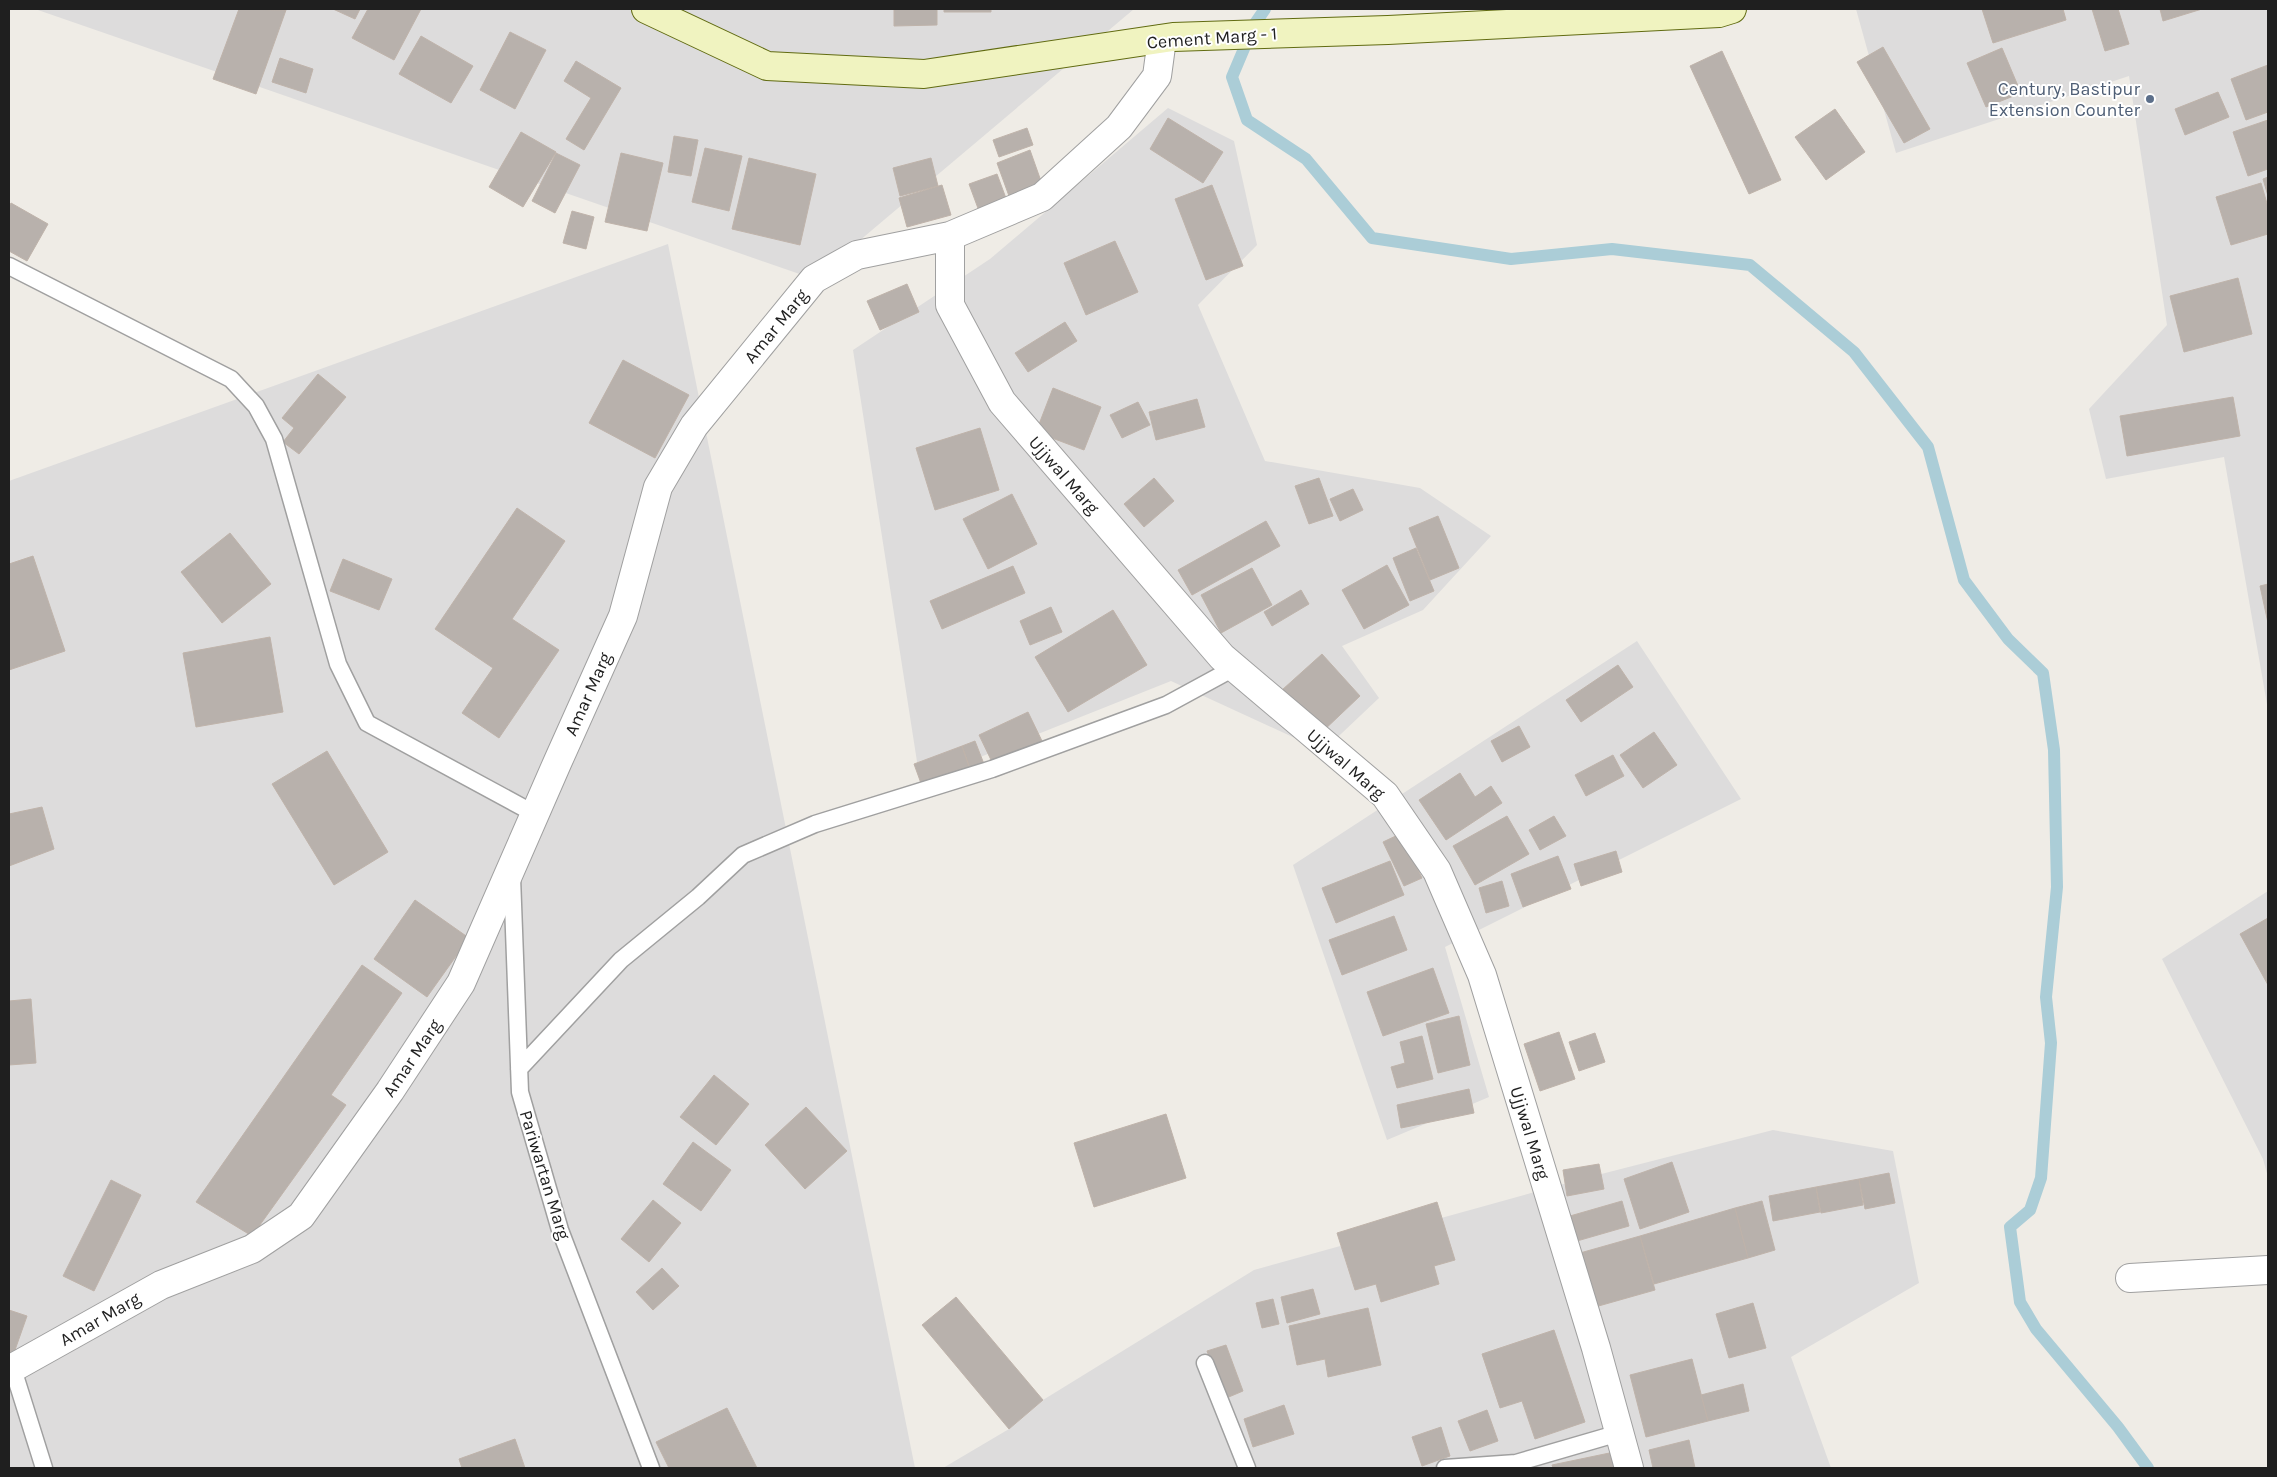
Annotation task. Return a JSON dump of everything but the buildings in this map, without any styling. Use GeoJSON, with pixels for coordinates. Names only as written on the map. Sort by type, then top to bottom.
{"type":"FeatureCollection","features":[{"type":"Feature","properties":{"kind":"street","name":"Cement Marg - 1"},"geometry":{"type":"LineString","coordinates":[[646,9],[766,66],[924,74],[1167,38],[1388,30],[1719,13],[1732,9]]}},
{"type":"Feature","properties":{"kind":"street","name":"Amar Marg"},"geometry":{"type":"LineString","coordinates":[[11,1370],[161,1285],[252,1249],[301,1216],[390,1092],[461,983],[624,616],[658,486],[694,426],[814,279],[857,255],[950,236],[1042,197],[1119,127],[1157,76],[1167,38]]}},
{"type":"Feature","properties":{"kind":"street","name":"Ujjwal Marg"},"geometry":{"type":"LineString","coordinates":[[950,236],[950,304],[1002,402],[1222,657],[1385,795],[1437,871],[1482,975],[1593,1338],[1629,1468]]}},
{"type":"Feature","properties":{"kind":"street"},"geometry":{"type":"LineString","coordinates":[[2130,1278],[2268,1270]]}},
{"type":"Feature","properties":{"kind":"lane"},"geometry":{"type":"LineString","coordinates":[[9,266],[231,379],[256,406],[274,439],[338,664],[366,723],[535,814]]}},
{"type":"Feature","properties":{"kind":"lane"},"geometry":{"type":"LineString","coordinates":[[519,1069],[621,960],[698,897],[743,855],[815,824],[992,769],[1166,705],[1234,668]]}},
{"type":"Feature","properties":{"kind":"lane","name":"Pariwartan Marg"},"geometry":{"type":"LineString","coordinates":[[511,868],[520,1092],[560,1230],[651,1468]]}},
{"type":"Feature","properties":{"kind":"lane"},"geometry":{"type":"LineString","coordinates":[[1205,1363],[1247,1468]]}},
{"type":"Feature","properties":{"kind":"lane"},"geometry":{"type":"LineString","coordinates":[[11,1370],[44,1468]]}},
{"type":"Feature","properties":{"kind":"lane"},"geometry":{"type":"LineString","coordinates":[[1445,1468],[1516,1464],[1619,1433]]}},
{"type":"Feature","properties":{"kind":"shaded area"},"geometry":{"type":"Polygon","coordinates":[[[35,9],[1134,9],[814,279],[35,9]]]}},
{"type":"Feature","properties":{"kind":"shaded area"},"geometry":{"type":"Polygon","coordinates":[[[1856,9],[2268,9],[2268,710],[2224,457],[2106,479],[2089,409],[2167,325],[2129,76],[1896,153],[1856,9]]]}},
{"type":"Feature","properties":{"kind":"shaded area"},"geometry":{"type":"Polygon","coordinates":[[[1168,108],[1234,141],[1257,245],[1198,305],[1265,461],[1420,488],[1491,536],[1423,610],[1342,646],[1379,698],[1323,751],[1171,681],[920,781],[853,350],[990,259],[1168,108]]]}},
{"type":"Feature","properties":{"kind":"shaded area"},"geometry":{"type":"Polygon","coordinates":[[[668,244],[915,1468],[9,1468],[9,481],[668,244]]]}},
{"type":"Feature","properties":{"kind":"shaded area"},"geometry":{"type":"Polygon","coordinates":[[[1637,641],[1741,799],[1445,947],[1489,1097],[1387,1140],[1293,865],[1637,641]]]}},
{"type":"Feature","properties":{"kind":"shaded area"},"geometry":{"type":"Polygon","coordinates":[[[2268,891],[2268,1177],[2263,1159],[2162,959],[2268,891]]]}},
{"type":"Feature","properties":{"kind":"shaded area"},"geometry":{"type":"Polygon","coordinates":[[[1773,1130],[1893,1151],[1919,1283],[1791,1357],[1831,1468],[943,1468],[1009,1429],[1043,1400],[1254,1270],[1578,1180],[1773,1130]]]}},
{"type":"Feature","properties":{"kind":"waterway"},"geometry":{"type":"LineString","coordinates":[[1265,9],[1254,25],[1232,77],[1247,120],[1306,159],[1372,238],[1511,259],[1612,249],[1750,265],[1854,352],[1928,447],[1964,580],[2008,639],[2043,673],[2054,750],[2057,887],[2046,997],[2051,1043],[2041,1178],[2030,1210],[2010,1227],[2020,1302],[2036,1329],[2118,1427],[2148,1468]]}},
{"type":"Feature","properties":{"kind":"place","name":"Century, Bastipur Extension Counter"},"geometry":{"type":"Point","coordinates":[2150,99]}}]}
